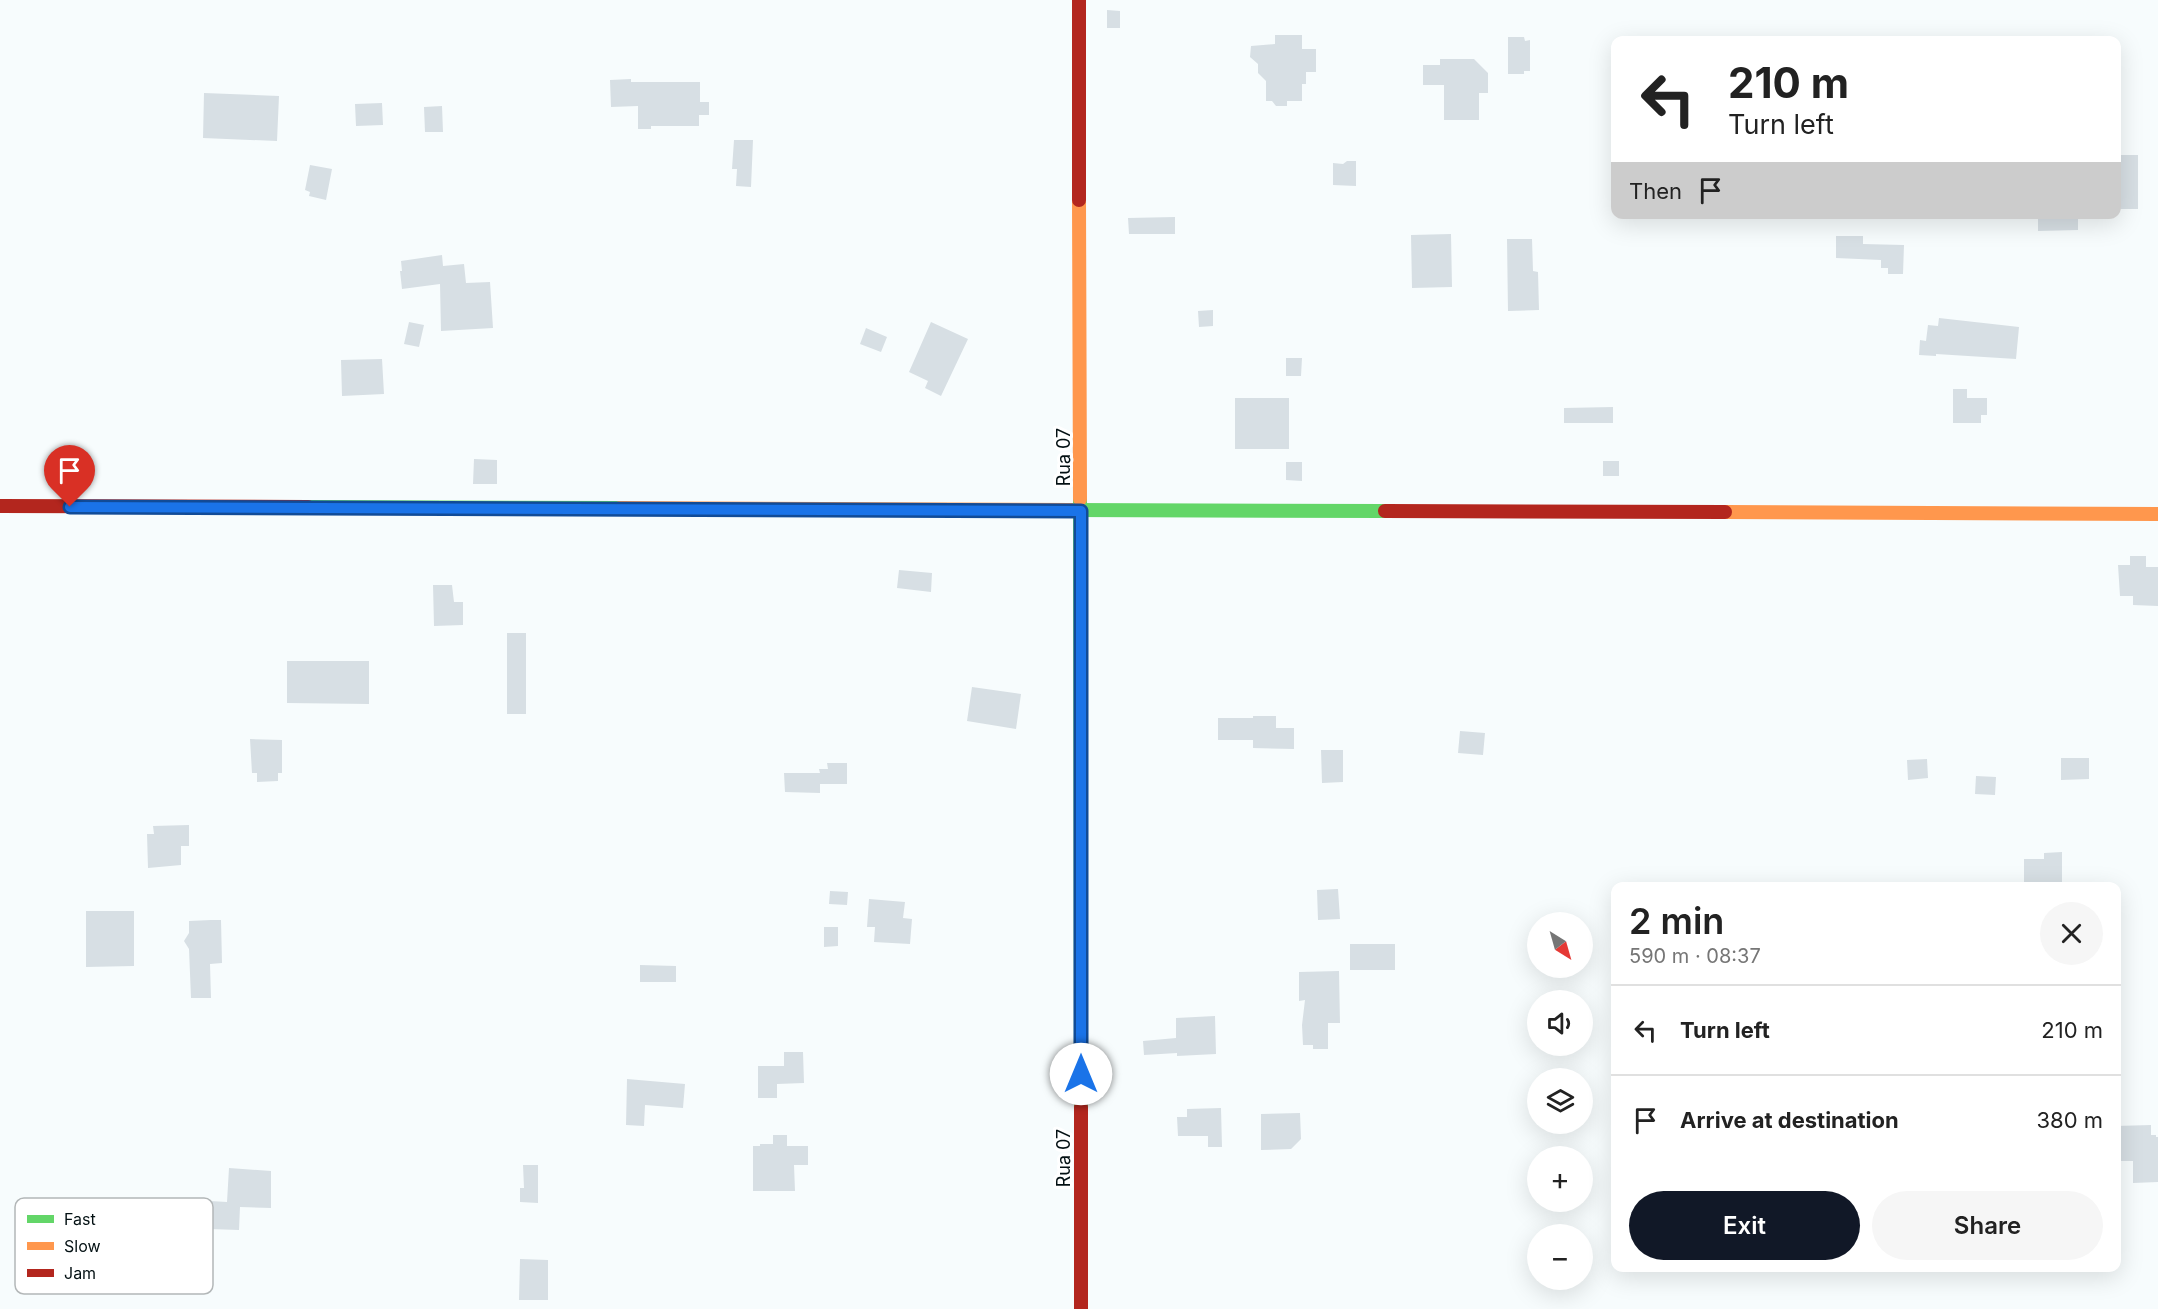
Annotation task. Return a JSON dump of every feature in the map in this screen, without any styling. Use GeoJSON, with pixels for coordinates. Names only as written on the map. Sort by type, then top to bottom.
{"type":"FeatureCollection","features":[{"type":"Feature","properties":{"kind":"street","name":"Rua 07"},"geometry":{"type":"LineString","coordinates":[[1079,0],[1081,1309]]}},
{"type":"Feature","properties":{"kind":"street"},"geometry":{"type":"LineString","coordinates":[[0,506],[2158,514]]}},
{"type":"Feature","properties":{"kind":"building"},"geometry":{"type":"Polygon","coordinates":[[[1107,10],[1120,11],[1120,28],[1107,28],[1107,10]]]}},
{"type":"Feature","properties":{"kind":"building"},"geometry":{"type":"Polygon","coordinates":[[[1275,35],[1302,35],[1302,49],[1316,49],[1316,72],[1306,72],[1306,84],[1302,84],[1302,101],[1287,101],[1287,106],[1276,106],[1272,101],[1266,101],[1266,81],[1258,73],[1258,64],[1250,57],[1251,46],[1275,44],[1275,35]]]}},
{"type":"Feature","properties":{"kind":"building"},"geometry":{"type":"Polygon","coordinates":[[[1508,37],[1524,37],[1525,41],[1530,40],[1530,71],[1524,71],[1524,74],[1508,74],[1508,37]]]}},
{"type":"Feature","properties":{"kind":"building"},"geometry":{"type":"Polygon","coordinates":[[[1440,59],[1474,59],[1488,73],[1488,93],[1479,93],[1479,120],[1444,120],[1444,85],[1423,85],[1423,65],[1440,65],[1440,59]]]}},
{"type":"Feature","properties":{"kind":"building"},"geometry":{"type":"Polygon","coordinates":[[[631,79],[631,82],[700,82],[700,102],[709,102],[709,115],[699,115],[699,126],[651,126],[651,129],[638,129],[638,106],[611,107],[610,80],[631,79]]]}},
{"type":"Feature","properties":{"kind":"building"},"geometry":{"type":"Polygon","coordinates":[[[204,93],[279,96],[277,141],[203,138],[204,93]]]}},
{"type":"Feature","properties":{"kind":"building"},"geometry":{"type":"Polygon","coordinates":[[[382,103],[383,125],[356,126],[355,104],[382,103]]]}},
{"type":"Feature","properties":{"kind":"building"},"geometry":{"type":"Polygon","coordinates":[[[442,106],[443,132],[425,132],[424,107],[442,106]]]}},
{"type":"Feature","properties":{"kind":"building"},"geometry":{"type":"Polygon","coordinates":[[[734,140],[753,140],[751,187],[736,186],[737,169],[732,169],[734,140]]]}},
{"type":"Feature","properties":{"kind":"building"},"geometry":{"type":"Polygon","coordinates":[[[2121,155],[2138,155],[2138,209],[2121,209],[2121,155]]]}},
{"type":"Feature","properties":{"kind":"building"},"geometry":{"type":"Polygon","coordinates":[[[1347,161],[1356,161],[1356,186],[1333,185],[1333,163],[1343,164],[1347,161]]]}},
{"type":"Feature","properties":{"kind":"building"},"geometry":{"type":"Polygon","coordinates":[[[310,165],[332,169],[326,200],[309,196],[310,192],[305,190],[310,165]]]}},
{"type":"Feature","properties":{"kind":"building"},"geometry":{"type":"Polygon","coordinates":[[[1175,217],[1175,234],[1129,234],[1128,218],[1175,217]]]}},
{"type":"Feature","properties":{"kind":"building"},"geometry":{"type":"Polygon","coordinates":[[[2038,219],[2078,219],[2078,230],[2038,231],[2038,219]]]}},
{"type":"Feature","properties":{"kind":"building"},"geometry":{"type":"Polygon","coordinates":[[[1451,234],[1452,287],[1412,288],[1411,235],[1451,234]]]}},
{"type":"Feature","properties":{"kind":"building"},"geometry":{"type":"Polygon","coordinates":[[[1836,236],[1863,236],[1863,244],[1904,245],[1903,274],[1888,274],[1888,268],[1881,268],[1881,260],[1836,258],[1836,236]]]}},
{"type":"Feature","properties":{"kind":"building"},"geometry":{"type":"Polygon","coordinates":[[[1507,239],[1532,239],[1533,271],[1538,272],[1539,310],[1508,311],[1507,239]]]}},
{"type":"Feature","properties":{"kind":"building"},"geometry":{"type":"Polygon","coordinates":[[[442,255],[443,266],[464,264],[466,283],[490,282],[493,328],[441,331],[440,284],[402,289],[401,261],[442,255]]]}},
{"type":"Feature","properties":{"kind":"building"},"geometry":{"type":"Polygon","coordinates":[[[1213,310],[1213,326],[1199,327],[1198,311],[1213,310]]]}},
{"type":"Feature","properties":{"kind":"building"},"geometry":{"type":"Polygon","coordinates":[[[1939,318],[2019,327],[2016,359],[1919,355],[1920,340],[1926,341],[1928,325],[1938,326],[1939,318]]]}},
{"type":"Feature","properties":{"kind":"building"},"geometry":{"type":"Polygon","coordinates":[[[409,322],[424,325],[419,347],[404,344],[409,322]]]}},
{"type":"Feature","properties":{"kind":"building"},"geometry":{"type":"Polygon","coordinates":[[[931,322],[968,339],[941,396],[925,388],[928,381],[909,372],[931,322]]]}},
{"type":"Feature","properties":{"kind":"building"},"geometry":{"type":"Polygon","coordinates":[[[866,328],[887,337],[881,352],[860,344],[866,328]]]}},
{"type":"Feature","properties":{"kind":"building"},"geometry":{"type":"Polygon","coordinates":[[[1286,358],[1302,358],[1301,376],[1286,376],[1286,358]]]}},
{"type":"Feature","properties":{"kind":"building"},"geometry":{"type":"Polygon","coordinates":[[[382,359],[384,394],[342,396],[341,360],[382,359]]]}},
{"type":"Feature","properties":{"kind":"building"},"geometry":{"type":"Polygon","coordinates":[[[1953,389],[1967,389],[1967,398],[1987,398],[1987,415],[1981,415],[1981,423],[1953,423],[1953,389]]]}},
{"type":"Feature","properties":{"kind":"building"},"geometry":{"type":"Polygon","coordinates":[[[1235,398],[1289,398],[1289,449],[1235,449],[1235,398]]]}},
{"type":"Feature","properties":{"kind":"building"},"geometry":{"type":"Polygon","coordinates":[[[1613,407],[1613,423],[1564,423],[1564,408],[1613,407]]]}},
{"type":"Feature","properties":{"kind":"building"},"geometry":{"type":"Polygon","coordinates":[[[474,459],[497,460],[497,484],[473,484],[474,459]]]}},
{"type":"Feature","properties":{"kind":"building"},"geometry":{"type":"Polygon","coordinates":[[[1603,461],[1619,461],[1619,476],[1603,476],[1603,461]]]}},
{"type":"Feature","properties":{"kind":"building"},"geometry":{"type":"Polygon","coordinates":[[[1286,462],[1302,462],[1302,481],[1286,480],[1286,462]]]}},
{"type":"Feature","properties":{"kind":"building"},"geometry":{"type":"Polygon","coordinates":[[[2130,556],[2146,556],[2146,567],[2158,567],[2158,606],[2133,605],[2133,596],[2120,596],[2118,565],[2130,565],[2130,556]]]}},
{"type":"Feature","properties":{"kind":"building"},"geometry":{"type":"Polygon","coordinates":[[[899,570],[932,573],[931,592],[897,588],[899,570]]]}},
{"type":"Feature","properties":{"kind":"building"},"geometry":{"type":"Polygon","coordinates":[[[433,585],[452,585],[454,602],[463,602],[463,625],[434,626],[433,585]]]}},
{"type":"Feature","properties":{"kind":"building"},"geometry":{"type":"Polygon","coordinates":[[[507,633],[526,633],[526,714],[507,714],[507,633]]]}},
{"type":"Feature","properties":{"kind":"building"},"geometry":{"type":"Polygon","coordinates":[[[287,661],[369,661],[369,704],[287,703],[287,661]]]}},
{"type":"Feature","properties":{"kind":"building"},"geometry":{"type":"Polygon","coordinates":[[[972,687],[1021,694],[1016,729],[967,721],[972,687]]]}},
{"type":"Feature","properties":{"kind":"building"},"geometry":{"type":"Polygon","coordinates":[[[1253,716],[1276,716],[1276,728],[1294,728],[1294,749],[1253,748],[1253,740],[1218,740],[1218,718],[1253,718],[1253,716]]]}},
{"type":"Feature","properties":{"kind":"building"},"geometry":{"type":"Polygon","coordinates":[[[1460,731],[1485,733],[1483,755],[1458,753],[1460,731]]]}},
{"type":"Feature","properties":{"kind":"building"},"geometry":{"type":"Polygon","coordinates":[[[250,739],[282,740],[282,773],[278,773],[278,781],[257,782],[257,773],[252,773],[250,739]]]}},
{"type":"Feature","properties":{"kind":"building"},"geometry":{"type":"Polygon","coordinates":[[[1321,750],[1343,750],[1343,782],[1322,783],[1321,750]]]}},
{"type":"Feature","properties":{"kind":"building"},"geometry":{"type":"Polygon","coordinates":[[[2061,758],[2089,758],[2089,779],[2061,780],[2061,758]]]}},
{"type":"Feature","properties":{"kind":"building"},"geometry":{"type":"Polygon","coordinates":[[[1927,759],[1928,778],[1908,780],[1907,760],[1927,759]]]}},
{"type":"Feature","properties":{"kind":"building"},"geometry":{"type":"Polygon","coordinates":[[[827,763],[847,763],[847,784],[820,784],[820,793],[785,792],[784,773],[820,773],[819,769],[828,769],[827,763]]]}},
{"type":"Feature","properties":{"kind":"building"},"geometry":{"type":"Polygon","coordinates":[[[1976,776],[1996,777],[1995,795],[1975,794],[1976,776]]]}},
{"type":"Feature","properties":{"kind":"building"},"geometry":{"type":"Polygon","coordinates":[[[189,825],[189,846],[181,846],[181,865],[148,868],[147,834],[154,834],[153,826],[189,825]]]}},
{"type":"Feature","properties":{"kind":"building"},"geometry":{"type":"Polygon","coordinates":[[[2062,852],[2062,882],[2024,882],[2024,859],[2044,859],[2044,853],[2062,852]]]}},
{"type":"Feature","properties":{"kind":"building"},"geometry":{"type":"Polygon","coordinates":[[[1338,889],[1340,919],[1318,920],[1317,890],[1338,889]]]}},
{"type":"Feature","properties":{"kind":"building"},"geometry":{"type":"Polygon","coordinates":[[[830,891],[848,892],[847,905],[829,904],[830,891]]]}},
{"type":"Feature","properties":{"kind":"building"},"geometry":{"type":"Polygon","coordinates":[[[869,899],[905,902],[903,918],[912,919],[910,944],[874,942],[875,927],[867,927],[869,899]]]}},
{"type":"Feature","properties":{"kind":"building"},"geometry":{"type":"Polygon","coordinates":[[[86,911],[134,911],[134,966],[86,967],[86,911]]]}},
{"type":"Feature","properties":{"kind":"building"},"geometry":{"type":"Polygon","coordinates":[[[221,920],[222,963],[210,964],[211,998],[191,998],[189,949],[184,941],[189,933],[189,921],[221,920]]]}},
{"type":"Feature","properties":{"kind":"building"},"geometry":{"type":"Polygon","coordinates":[[[824,927],[838,927],[838,946],[824,947],[824,927]]]}},
{"type":"Feature","properties":{"kind":"building"},"geometry":{"type":"Polygon","coordinates":[[[1350,944],[1395,944],[1395,970],[1350,970],[1350,944]]]}},
{"type":"Feature","properties":{"kind":"building"},"geometry":{"type":"Polygon","coordinates":[[[640,965],[676,966],[676,982],[640,982],[640,965]]]}},
{"type":"Feature","properties":{"kind":"building"},"geometry":{"type":"Polygon","coordinates":[[[1339,971],[1340,1023],[1328,1023],[1328,1049],[1313,1049],[1313,1045],[1303,1045],[1302,1025],[1305,1000],[1299,1001],[1299,972],[1339,971]]]}},
{"type":"Feature","properties":{"kind":"building"},"geometry":{"type":"Polygon","coordinates":[[[1215,1016],[1216,1054],[1144,1055],[1143,1041],[1176,1038],[1176,1018],[1215,1016]]]}},
{"type":"Feature","properties":{"kind":"building"},"geometry":{"type":"Polygon","coordinates":[[[784,1052],[803,1052],[804,1083],[777,1084],[777,1098],[758,1098],[758,1066],[784,1066],[784,1052]]]}},
{"type":"Feature","properties":{"kind":"building"},"geometry":{"type":"Polygon","coordinates":[[[627,1079],[685,1084],[683,1108],[645,1105],[644,1126],[626,1125],[627,1079]]]}},
{"type":"Feature","properties":{"kind":"building"},"geometry":{"type":"Polygon","coordinates":[[[1221,1108],[1222,1147],[1208,1147],[1208,1136],[1178,1136],[1177,1117],[1187,1117],[1187,1109],[1221,1108]]]}},
{"type":"Feature","properties":{"kind":"building"},"geometry":{"type":"Polygon","coordinates":[[[1300,1113],[1301,1139],[1291,1149],[1261,1150],[1261,1114],[1300,1113]]]}},
{"type":"Feature","properties":{"kind":"building"},"geometry":{"type":"Polygon","coordinates":[[[2151,1125],[2151,1135],[2158,1137],[2158,1182],[2133,1183],[2133,1161],[2121,1161],[2121,1126],[2151,1125]]]}},
{"type":"Feature","properties":{"kind":"building"},"geometry":{"type":"Polygon","coordinates":[[[773,1135],[787,1135],[787,1146],[808,1146],[808,1165],[794,1165],[795,1191],[753,1191],[753,1146],[773,1144],[773,1135]]]}},
{"type":"Feature","properties":{"kind":"building"},"geometry":{"type":"Polygon","coordinates":[[[523,1165],[538,1165],[538,1203],[520,1202],[520,1188],[524,1188],[523,1165]]]}},
{"type":"Feature","properties":{"kind":"building"},"geometry":{"type":"Polygon","coordinates":[[[229,1168],[271,1171],[271,1208],[240,1207],[239,1230],[213,1229],[213,1201],[227,1202],[229,1168]]]}},
{"type":"Feature","properties":{"kind":"building"},"geometry":{"type":"Polygon","coordinates":[[[520,1259],[548,1260],[548,1300],[519,1300],[520,1259]]]}},
{"type":"Feature","properties":{"kind":"traffic: fast"},"geometry":{"type":"LineString","coordinates":[[1080,499],[1081,1107]]}},
{"type":"Feature","properties":{"kind":"traffic: fast"},"geometry":{"type":"LineString","coordinates":[[308,507],[620,508]]}},
{"type":"Feature","properties":{"kind":"traffic: fast"},"geometry":{"type":"LineString","coordinates":[[1071,510],[1385,511]]}},
{"type":"Feature","properties":{"kind":"traffic: slow"},"geometry":{"type":"LineString","coordinates":[[1079,200],[1080,499]]}},
{"type":"Feature","properties":{"kind":"traffic: slow"},"geometry":{"type":"LineString","coordinates":[[620,508],[1071,510]]}},
{"type":"Feature","properties":{"kind":"traffic: slow"},"geometry":{"type":"LineString","coordinates":[[1725,512],[2158,514]]}},
{"type":"Feature","properties":{"kind":"traffic: jam"},"geometry":{"type":"LineString","coordinates":[[1079,0],[1079,200]]}},
{"type":"Feature","properties":{"kind":"traffic: jam"},"geometry":{"type":"LineString","coordinates":[[0,506],[308,507]]}},
{"type":"Feature","properties":{"kind":"traffic: jam"},"geometry":{"type":"LineString","coordinates":[[1385,511],[1725,512]]}},
{"type":"Feature","properties":{"kind":"traffic: jam"},"geometry":{"type":"LineString","coordinates":[[1081,1107],[1081,1309]]}},
{"type":"Feature","properties":{"kind":"route"},"geometry":{"type":"LineString","coordinates":[[70,507],[1081,511],[1081,1074]]}}]}
